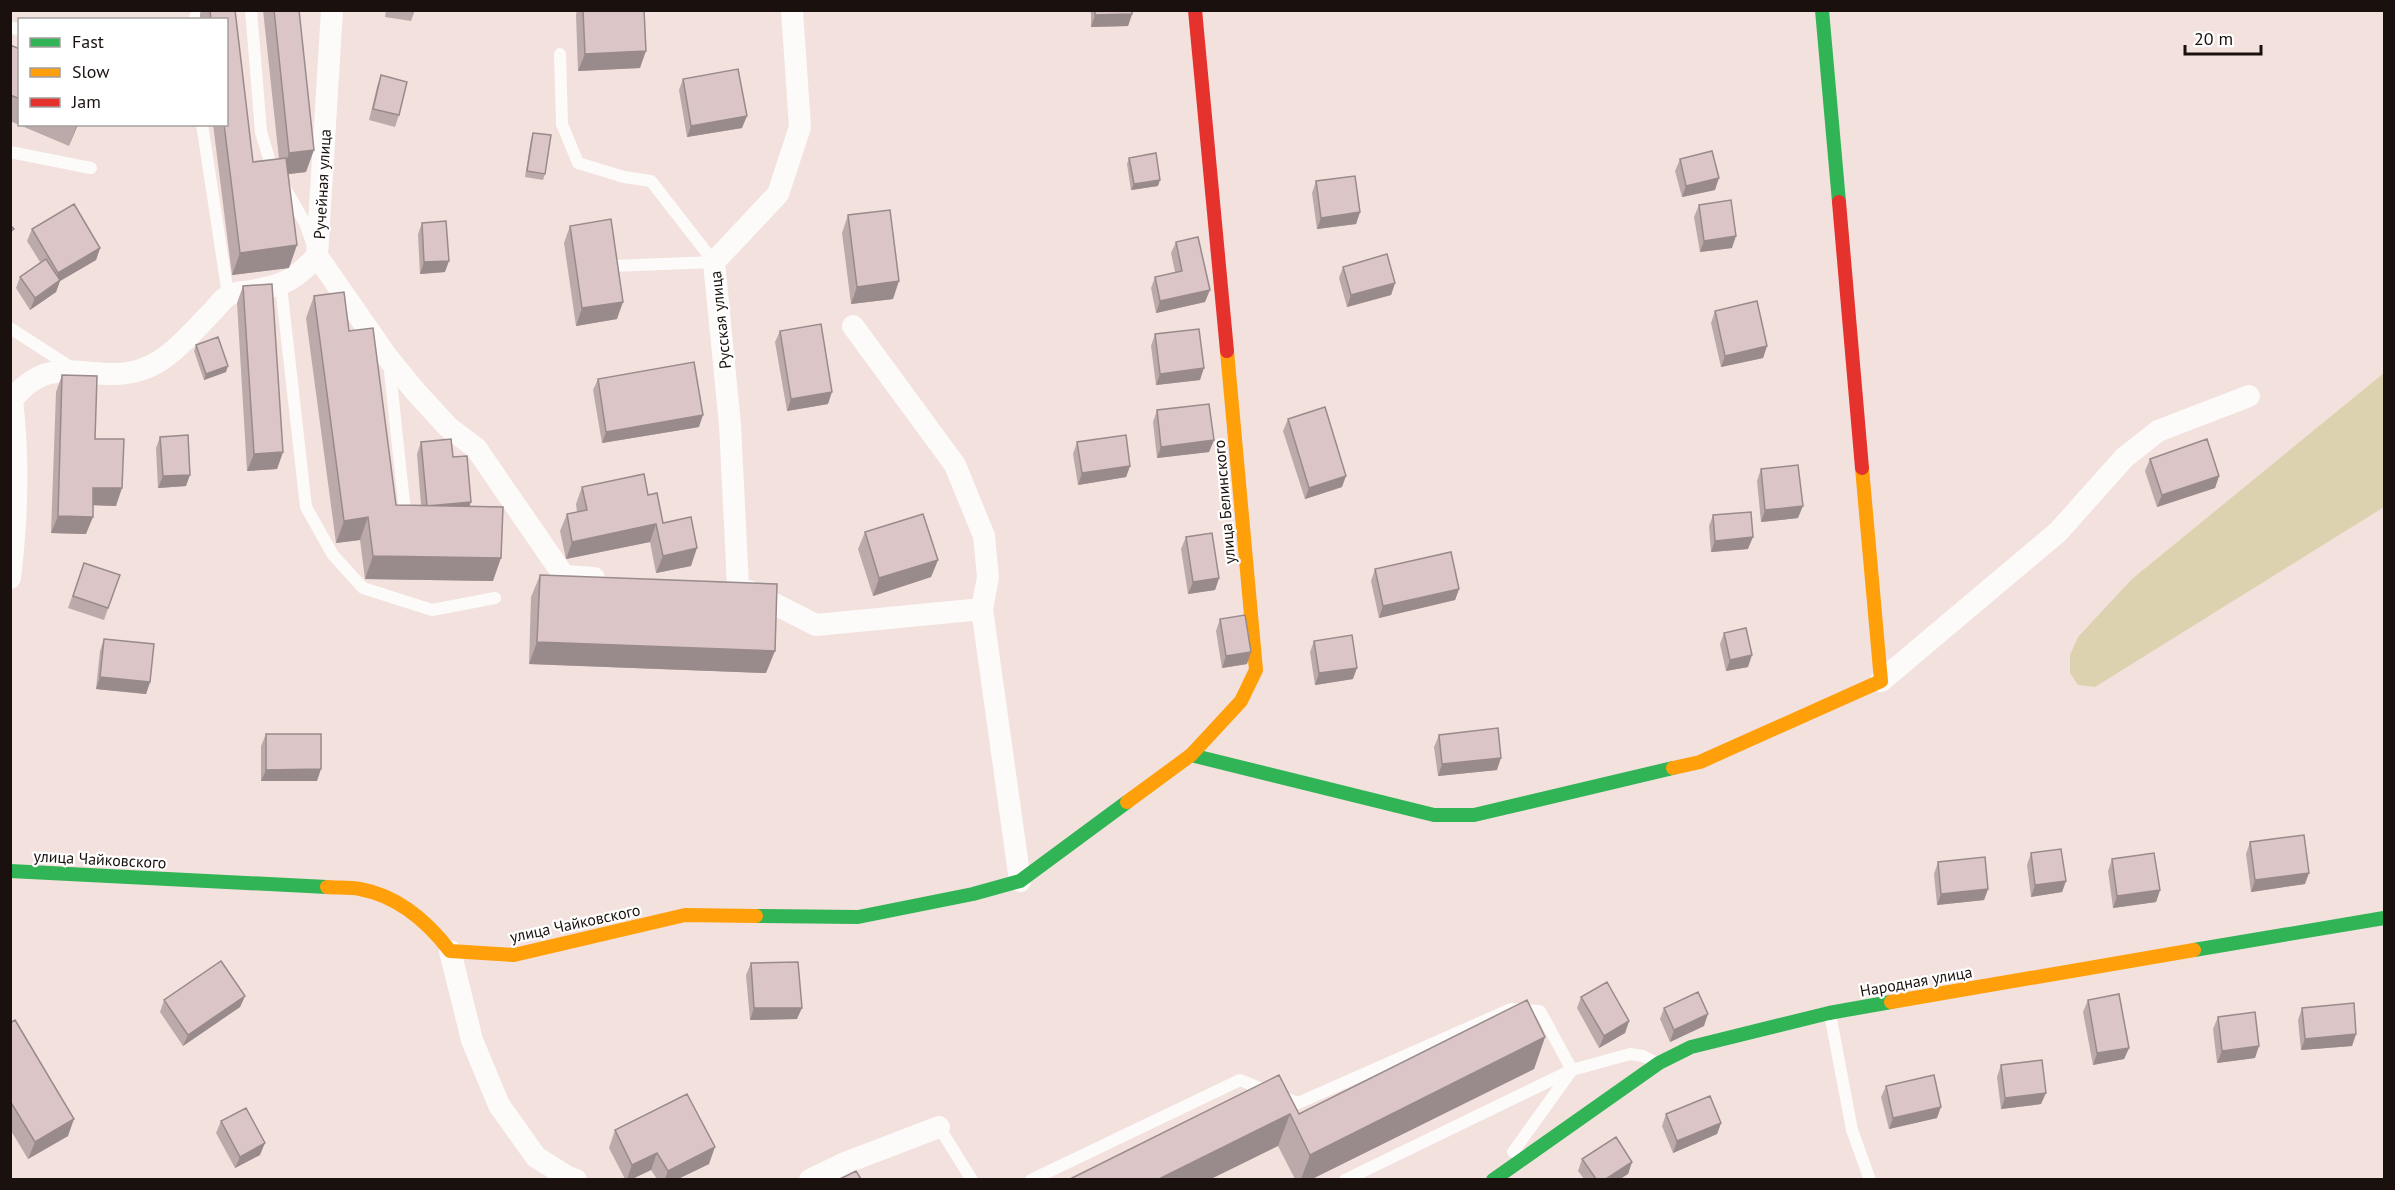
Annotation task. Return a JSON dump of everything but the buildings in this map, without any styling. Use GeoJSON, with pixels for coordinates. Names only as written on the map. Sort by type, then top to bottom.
{"type":"FeatureCollection","features":[{"type":"Feature","properties":{"kind":"street","name":"Ручейная улица"},"geometry":{"type":"LineString","coordinates":[[228,295],[280,285],[301,273],[317,256],[332,10]]}},
{"type":"Feature","properties":{"kind":"street","name":"Русская улица"},"geometry":{"type":"LineString","coordinates":[[738,586],[730,425],[714,262],[778,194],[800,127],[792,10]]}},
{"type":"Feature","properties":{"kind":"street","name":"улица Белинского"},"geometry":{"type":"LineString","coordinates":[[1020,881],[1191,755],[1241,701],[1256,670],[1195,10]]}},
{"type":"Feature","properties":{"kind":"street"},"geometry":{"type":"LineString","coordinates":[[1822,10],[1881,681]]}},
{"type":"Feature","properties":{"kind":"street"},"geometry":{"type":"LineString","coordinates":[[317,256],[388,358],[448,427],[476,448],[564,576],[610,579]]}},
{"type":"Feature","properties":{"kind":"street"},"geometry":{"type":"LineString","coordinates":[[10,578],[14,544],[16,434],[11,398],[25,384],[45,373],[126,373],[142,370],[157,363],[194,331],[228,295]]}},
{"type":"Feature","properties":{"kind":"street"},"geometry":{"type":"LineString","coordinates":[[853,326],[955,465],[984,536],[988,578],[982,609],[1020,881]]}},
{"type":"Feature","properties":{"kind":"street"},"geometry":{"type":"LineString","coordinates":[[1191,755],[1434,815],[1474,815],[1700,762],[1881,681],[2058,532],[2124,458],[2158,432],[2249,396]]}},
{"type":"Feature","properties":{"kind":"street"},"geometry":{"type":"LineString","coordinates":[[715,585],[738,586],[816,625],[982,609]]}},
{"type":"Feature","properties":{"kind":"street","name":"улица Чайковского"},"geometry":{"type":"LineString","coordinates":[[10,871],[360,889],[411,909],[432,926],[450,951],[514,955],[685,915],[858,917],[973,894],[1020,881]]}},
{"type":"Feature","properties":{"kind":"street","name":"Народная улица"},"geometry":{"type":"LineString","coordinates":[[1493,1179],[1659,1063],[1691,1047],[1829,1013],[2385,918]]}},
{"type":"Feature","properties":{"kind":"street"},"geometry":{"type":"LineString","coordinates":[[450,951],[472,1040],[500,1105],[536,1157],[568,1178],[576,1179]]}},
{"type":"Feature","properties":{"kind":"street"},"geometry":{"type":"LineString","coordinates":[[810,1179],[939,1127]]}},
{"type":"Feature","properties":{"kind":"lane"},"geometry":{"type":"LineString","coordinates":[[251,10],[261,132],[270,162],[304,223],[317,256]]}},
{"type":"Feature","properties":{"kind":"lane"},"geometry":{"type":"LineString","coordinates":[[560,54],[562,124],[578,163],[624,177],[651,181],[714,262]]}},
{"type":"Feature","properties":{"kind":"lane"},"geometry":{"type":"LineString","coordinates":[[202,126],[228,295]]}},
{"type":"Feature","properties":{"kind":"lane"},"geometry":{"type":"LineString","coordinates":[[10,152],[91,168]]}},
{"type":"Feature","properties":{"kind":"lane"},"geometry":{"type":"LineString","coordinates":[[612,266],[714,262]]}},
{"type":"Feature","properties":{"kind":"lane"},"geometry":{"type":"LineString","coordinates":[[280,285],[306,507],[333,555],[363,588],[432,610],[495,598]]}},
{"type":"Feature","properties":{"kind":"lane"},"geometry":{"type":"LineString","coordinates":[[10,328],[78,372]]}},
{"type":"Feature","properties":{"kind":"lane"},"geometry":{"type":"LineString","coordinates":[[388,358],[404,503],[408,515],[415,522],[427,522]]}},
{"type":"Feature","properties":{"kind":"lane"},"geometry":{"type":"LineString","coordinates":[[1031,1179],[1240,1080],[1298,1103],[1510,1009],[1540,1011],[1572,1070]]}},
{"type":"Feature","properties":{"kind":"lane"},"geometry":{"type":"LineString","coordinates":[[1829,1013],[1852,1130],[1870,1179]]}},
{"type":"Feature","properties":{"kind":"lane"},"geometry":{"type":"LineString","coordinates":[[1345,1179],[1572,1070],[1630,1054],[1643,1056],[1659,1063]]}},
{"type":"Feature","properties":{"kind":"lane"},"geometry":{"type":"LineString","coordinates":[[1493,1179],[1572,1070]]}},
{"type":"Feature","properties":{"kind":"lane"},"geometry":{"type":"LineString","coordinates":[[939,1127],[972,1179]]}},
{"type":"Feature","properties":{"kind":"shaded area"},"geometry":{"type":"Polygon","coordinates":[[[2384,373],[2384,507],[2095,687],[2078,685],[2070,673],[2070,655],[2078,637],[2132,579],[2384,373]]]}},
{"type":"Feature","properties":{"kind":"traffic: fast"},"geometry":{"type":"LineString","coordinates":[[1822,10],[1839,202]]}},
{"type":"Feature","properties":{"kind":"traffic: fast"},"geometry":{"type":"LineString","coordinates":[[1191,755],[1434,815],[1474,815],[1673,768]]}},
{"type":"Feature","properties":{"kind":"traffic: fast"},"geometry":{"type":"LineString","coordinates":[[756,916],[858,917],[973,894],[1020,881],[1127,802]]}},
{"type":"Feature","properties":{"kind":"traffic: fast"},"geometry":{"type":"LineString","coordinates":[[10,871],[327,887]]}},
{"type":"Feature","properties":{"kind":"traffic: fast"},"geometry":{"type":"LineString","coordinates":[[2194,950],[2384,918]]}},
{"type":"Feature","properties":{"kind":"traffic: fast"},"geometry":{"type":"LineString","coordinates":[[1493,1180],[1659,1063],[1691,1047],[1829,1013],[1891,1002]]}},
{"type":"Feature","properties":{"kind":"traffic: slow"},"geometry":{"type":"LineString","coordinates":[[1127,802],[1191,755],[1241,701],[1256,670],[1227,351]]}},
{"type":"Feature","properties":{"kind":"traffic: slow"},"geometry":{"type":"LineString","coordinates":[[1673,768],[1700,762],[1881,681],[1862,468]]}},
{"type":"Feature","properties":{"kind":"traffic: slow"},"geometry":{"type":"LineString","coordinates":[[327,887],[360,889],[387,897],[411,911],[450,951],[514,955],[685,915],[756,916]]}},
{"type":"Feature","properties":{"kind":"traffic: slow"},"geometry":{"type":"LineString","coordinates":[[1891,1002],[2194,950]]}},
{"type":"Feature","properties":{"kind":"traffic: jam"},"geometry":{"type":"LineString","coordinates":[[1195,10],[1227,351]]}},
{"type":"Feature","properties":{"kind":"traffic: jam"},"geometry":{"type":"LineString","coordinates":[[1839,202],[1862,468]]}}]}
